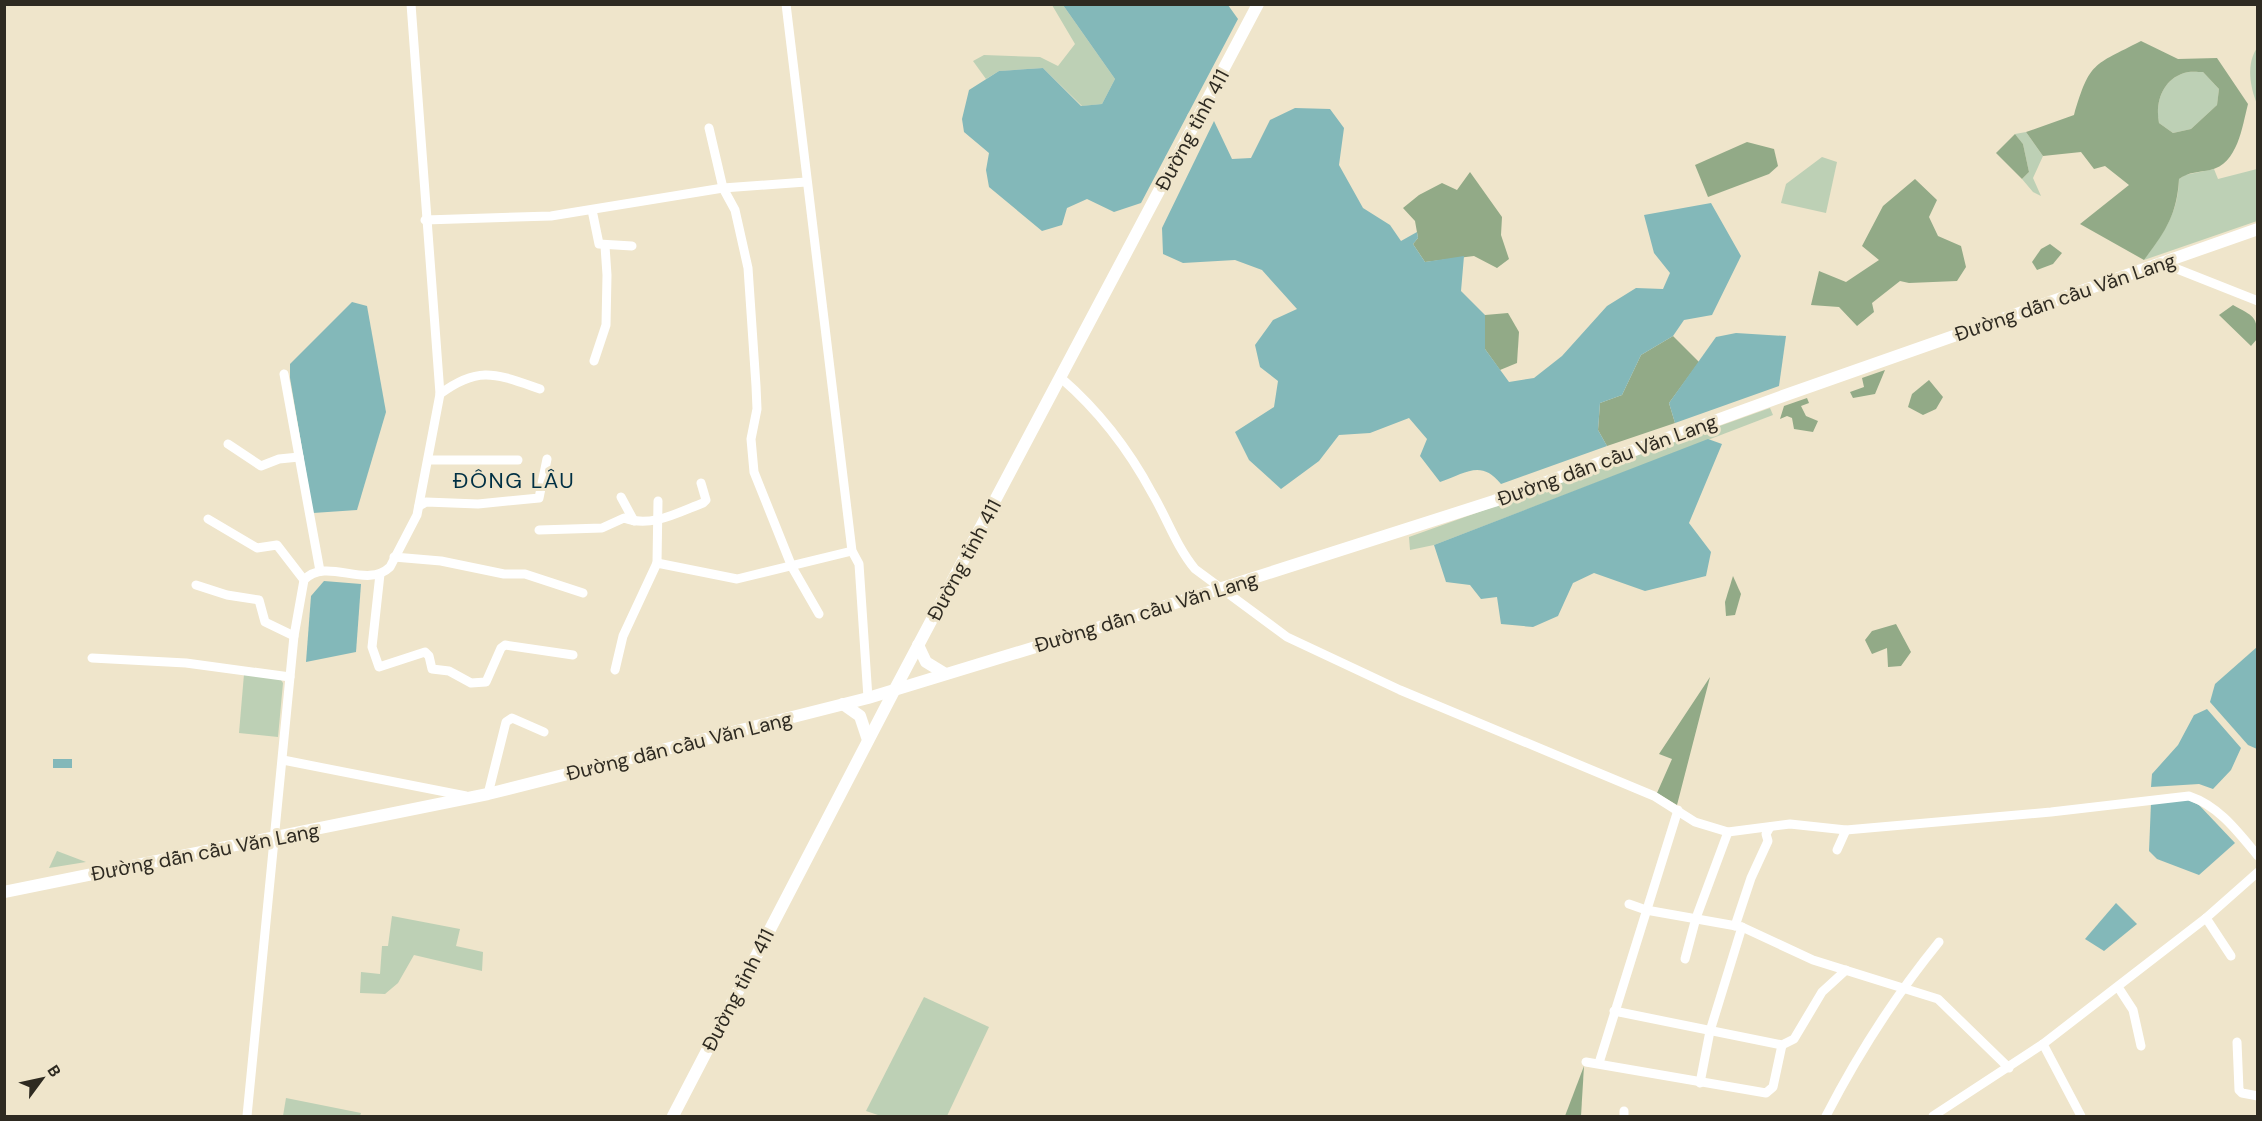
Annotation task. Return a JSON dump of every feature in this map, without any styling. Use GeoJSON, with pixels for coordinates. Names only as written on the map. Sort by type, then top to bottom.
{"type":"FeatureCollection","features":[{"type":"Feature","properties":{"kind":"main road","name":"Đường tỉnh 411"},"geometry":{"type":"LineString","coordinates":[[673,1116],[868,740],[1258,4]]}},
{"type":"Feature","properties":{"kind":"main road","name":"Đường dẫn cầu Văn Lang"},"geometry":{"type":"LineString","coordinates":[[4,892],[488,794],[868,698],[1221,589],[1494,501],[1783,396],[2258,229]]}},
{"type":"Feature","properties":{"kind":"main road"},"geometry":{"type":"LineString","coordinates":[[918,645],[926,662],[944,673]]}},
{"type":"Feature","properties":{"kind":"main road"},"geometry":{"type":"LineString","coordinates":[[843,704],[860,716],[868,740]]}},
{"type":"Feature","properties":{"kind":"street"},"geometry":{"type":"LineString","coordinates":[[304,580],[320,572],[370,576],[380,574],[390,567],[410,531],[419,506],[429,460],[440,394],[425,220],[411,4]]}},
{"type":"Feature","properties":{"kind":"street"},"geometry":{"type":"LineString","coordinates":[[786,4],[852,551],[859,564],[868,698]]}},
{"type":"Feature","properties":{"kind":"street"},"geometry":{"type":"LineString","coordinates":[[709,128],[723,188],[735,210],[748,268],[757,409],[751,439],[754,472],[792,567],[819,614]]}},
{"type":"Feature","properties":{"kind":"street"},"geometry":{"type":"LineString","coordinates":[[425,220],[551,216],[723,188],[807,182]]}},
{"type":"Feature","properties":{"kind":"street"},"geometry":{"type":"LineString","coordinates":[[592,210],[598,239],[604,246],[606,325],[594,361]]}},
{"type":"Feature","properties":{"kind":"street"},"geometry":{"type":"LineString","coordinates":[[604,246],[632,246]]}},
{"type":"Feature","properties":{"kind":"street"},"geometry":{"type":"LineString","coordinates":[[2162,263],[2258,301]]}},
{"type":"Feature","properties":{"kind":"street"},"geometry":{"type":"LineString","coordinates":[[284,374],[320,572]]}},
{"type":"Feature","properties":{"kind":"street"},"geometry":{"type":"LineString","coordinates":[[440,394],[461,379],[477,375],[508,379],[540,389]]}},
{"type":"Feature","properties":{"kind":"street"},"geometry":{"type":"LineString","coordinates":[[1061,378],[1093,406],[1146,482],[1185,557],[1195,569],[1287,637],[1400,690],[1654,796],[1695,822],[1728,832],[1791,824],[1846,830],[2051,813],[2188,796],[2204,801],[2232,824],[2258,856]]}},
{"type":"Feature","properties":{"kind":"street"},"geometry":{"type":"LineString","coordinates":[[228,444],[261,466],[279,459],[299,457]]}},
{"type":"Feature","properties":{"kind":"street"},"geometry":{"type":"LineString","coordinates":[[419,506],[426,502],[478,504],[539,498],[547,459]]}},
{"type":"Feature","properties":{"kind":"street"},"geometry":{"type":"LineString","coordinates":[[429,460],[518,460]]}},
{"type":"Feature","properties":{"kind":"street"},"geometry":{"type":"LineString","coordinates":[[539,530],[602,528],[624,518],[634,522],[658,520],[703,503],[706,500],[701,483]]}},
{"type":"Feature","properties":{"kind":"street"},"geometry":{"type":"LineString","coordinates":[[621,497],[634,522]]}},
{"type":"Feature","properties":{"kind":"street"},"geometry":{"type":"LineString","coordinates":[[615,670],[623,636],[657,563],[658,501]]}},
{"type":"Feature","properties":{"kind":"street"},"geometry":{"type":"LineString","coordinates":[[208,519],[256,548],[277,545],[304,580],[294,636],[247,1116]]}},
{"type":"Feature","properties":{"kind":"street"},"geometry":{"type":"LineString","coordinates":[[657,563],[737,579],[852,551]]}},
{"type":"Feature","properties":{"kind":"street"},"geometry":{"type":"LineString","coordinates":[[394,557],[441,561],[504,574],[525,574],[583,593]]}},
{"type":"Feature","properties":{"kind":"street"},"geometry":{"type":"LineString","coordinates":[[380,574],[372,647],[379,667],[424,652],[429,656],[430,668],[449,671],[471,683],[486,682],[501,648],[505,645],[573,655]]}},
{"type":"Feature","properties":{"kind":"street"},"geometry":{"type":"LineString","coordinates":[[196,585],[226,595],[259,600],[265,622],[294,636]]}},
{"type":"Feature","properties":{"kind":"street"},"geometry":{"type":"LineString","coordinates":[[92,658],[186,663],[290,677]]}},
{"type":"Feature","properties":{"kind":"street"},"geometry":{"type":"LineString","coordinates":[[488,794],[506,723],[512,718],[544,732]]}},
{"type":"Feature","properties":{"kind":"street"},"geometry":{"type":"LineString","coordinates":[[283,760],[470,797]]}},
{"type":"Feature","properties":{"kind":"street"},"geometry":{"type":"LineString","coordinates":[[1599,1063],[1678,810]]}},
{"type":"Feature","properties":{"kind":"street"},"geometry":{"type":"LineString","coordinates":[[1700,1083],[1710,1031],[1738,926],[1756,864],[1768,841],[1766,834],[1770,827]]}},
{"type":"Feature","properties":{"kind":"street"},"geometry":{"type":"LineString","coordinates":[[1837,850],[1846,830]]}},
{"type":"Feature","properties":{"kind":"street"},"geometry":{"type":"LineString","coordinates":[[1685,959],[1696,918],[1728,832]]}},
{"type":"Feature","properties":{"kind":"street"},"geometry":{"type":"LineString","coordinates":[[1933,1116],[2043,1044],[2206,918],[2258,872]]}},
{"type":"Feature","properties":{"kind":"street"},"geometry":{"type":"LineString","coordinates":[[1629,904],[1646,910],[1738,926],[1793,952],[1944,1003],[2009,1068]]}},
{"type":"Feature","properties":{"kind":"street"},"geometry":{"type":"LineString","coordinates":[[2206,918],[2231,956]]}},
{"type":"Feature","properties":{"kind":"street"},"geometry":{"type":"LineString","coordinates":[[1826,1116],[1851,1067],[1902,987],[1939,942]]}},
{"type":"Feature","properties":{"kind":"street"},"geometry":{"type":"LineString","coordinates":[[1614,1011],[1782,1045],[1794,1039],[1822,992],[1846,970]]}},
{"type":"Feature","properties":{"kind":"street"},"geometry":{"type":"LineString","coordinates":[[2118,987],[2133,1010],[2141,1046]]}},
{"type":"Feature","properties":{"kind":"street"},"geometry":{"type":"LineString","coordinates":[[2237,1042],[2239,1090],[2242,1093],[2258,1096]]}},
{"type":"Feature","properties":{"kind":"street"},"geometry":{"type":"LineString","coordinates":[[2043,1044],[2081,1116]]}},
{"type":"Feature","properties":{"kind":"street"},"geometry":{"type":"LineString","coordinates":[[1586,1062],[1762,1092],[1769,1091],[1773,1087],[1782,1045]]}},
{"type":"Feature","properties":{"kind":"green space"},"geometry":{"type":"Polygon","coordinates":[[[1052,5],[1063,5],[1115,79],[1102,104],[1082,106],[1043,68],[999,71],[986,79],[973,61],[984,55],[1040,57],[1058,66],[1075,44],[1052,5]]]}},
{"type":"Feature","properties":{"kind":"green space"},"geometry":{"type":"Polygon","coordinates":[[[2141,41],[2178,59],[2217,58],[2248,104],[2241,133],[2233,153],[2227,160],[2210,170],[2179,179],[2173,213],[2158,241],[2144,260],[2080,224],[2129,185],[2105,166],[2094,169],[2081,152],[2043,156],[2026,132],[2074,115],[2084,84],[2096,67],[2141,41]],[[2188,72],[2176,76],[2165,87],[2159,100],[2159,123],[2173,133],[2191,129],[2217,105],[2219,89],[2203,72],[2188,72]]]}},
{"type":"Feature","properties":{"kind":"green space"},"geometry":{"type":"Polygon","coordinates":[[[2257,48],[2257,104],[2252,90],[2250,68],[2257,48]]]}},
{"type":"Feature","properties":{"kind":"green space"},"geometry":{"type":"Polygon","coordinates":[[[2188,72],[2203,72],[2219,89],[2217,105],[2191,129],[2173,133],[2159,123],[2158,108],[2162,93],[2176,76],[2188,72]]]}},
{"type":"Feature","properties":{"kind":"green space"},"geometry":{"type":"Polygon","coordinates":[[[2026,132],[2043,156],[2033,178],[2041,196],[2033,192],[2022,179],[2029,172],[2023,144],[2015,134],[2026,132]]]}},
{"type":"Feature","properties":{"kind":"green space"},"geometry":{"type":"Polygon","coordinates":[[[2015,134],[2023,144],[2029,172],[2022,179],[1996,153],[2015,134]]]}},
{"type":"Feature","properties":{"kind":"green space"},"geometry":{"type":"Polygon","coordinates":[[[1747,142],[1774,149],[1778,166],[1769,174],[1708,197],[1695,165],[1747,142]]]}},
{"type":"Feature","properties":{"kind":"green space"},"geometry":{"type":"Polygon","coordinates":[[[1822,157],[1837,162],[1826,213],[1781,203],[1786,184],[1822,157]]]}},
{"type":"Feature","properties":{"kind":"green space"},"geometry":{"type":"Polygon","coordinates":[[[2214,169],[2218,179],[2257,169],[2257,221],[2144,260],[2173,213],[2179,179],[2185,175],[2214,169]]]}},
{"type":"Feature","properties":{"kind":"green space"},"geometry":{"type":"Polygon","coordinates":[[[1470,172],[1502,217],[1501,235],[1509,259],[1497,268],[1474,256],[1425,262],[1413,244],[1418,238],[1415,221],[1403,208],[1419,195],[1442,183],[1457,190],[1470,172]]]}},
{"type":"Feature","properties":{"kind":"green space"},"geometry":{"type":"Polygon","coordinates":[[[1915,179],[1937,200],[1929,217],[1938,236],[1961,246],[1966,267],[1957,281],[1909,283],[1900,281],[1872,303],[1874,312],[1857,326],[1839,307],[1811,305],[1819,271],[1846,282],[1879,260],[1862,246],[1883,206],[1915,179]]]}},
{"type":"Feature","properties":{"kind":"green space"},"geometry":{"type":"Polygon","coordinates":[[[2050,244],[2062,253],[2053,264],[2037,270],[2032,262],[2041,249],[2050,244]]]}},
{"type":"Feature","properties":{"kind":"green space"},"geometry":{"type":"Polygon","coordinates":[[[2233,305],[2250,315],[2255,321],[2257,339],[2251,346],[2219,315],[2233,305]]]}},
{"type":"Feature","properties":{"kind":"green space"},"geometry":{"type":"Polygon","coordinates":[[[1508,313],[1519,332],[1517,363],[1500,370],[1485,349],[1485,315],[1508,313]]]}},
{"type":"Feature","properties":{"kind":"green space"},"geometry":{"type":"Polygon","coordinates":[[[1673,336],[1699,362],[1669,403],[1675,423],[1607,446],[1598,430],[1600,403],[1622,395],[1641,355],[1673,336]]]}},
{"type":"Feature","properties":{"kind":"green space"},"geometry":{"type":"Polygon","coordinates":[[[1885,370],[1875,394],[1853,398],[1850,392],[1864,387],[1862,378],[1885,370]]]}},
{"type":"Feature","properties":{"kind":"green space"},"geometry":{"type":"Polygon","coordinates":[[[1929,380],[1943,397],[1936,409],[1923,415],[1908,407],[1912,394],[1929,380]]]}},
{"type":"Feature","properties":{"kind":"green space"},"geometry":{"type":"Polygon","coordinates":[[[1807,398],[1809,403],[1801,406],[1806,416],[1818,421],[1813,432],[1794,429],[1792,418],[1787,416],[1780,419],[1784,406],[1807,398]]]}},
{"type":"Feature","properties":{"kind":"green space"},"geometry":{"type":"Polygon","coordinates":[[[1770,408],[1773,415],[1434,545],[1410,550],[1409,537],[1770,408]]]}},
{"type":"Feature","properties":{"kind":"green space"},"geometry":{"type":"Polygon","coordinates":[[[1733,576],[1741,594],[1735,615],[1726,616],[1725,602],[1733,576]]]}},
{"type":"Feature","properties":{"kind":"green space"},"geometry":{"type":"Polygon","coordinates":[[[1896,624],[1911,652],[1901,666],[1888,667],[1887,648],[1872,654],[1865,640],[1872,631],[1896,624]]]}},
{"type":"Feature","properties":{"kind":"green space"},"geometry":{"type":"Polygon","coordinates":[[[244,674],[279,677],[283,683],[278,737],[239,733],[244,674]]]}},
{"type":"Feature","properties":{"kind":"green space"},"geometry":{"type":"Polygon","coordinates":[[[1710,677],[1677,805],[1657,793],[1672,759],[1659,754],[1710,677]]]}},
{"type":"Feature","properties":{"kind":"green space"},"geometry":{"type":"Polygon","coordinates":[[[57,851],[86,862],[49,868],[57,851]]]}},
{"type":"Feature","properties":{"kind":"green space"},"geometry":{"type":"Polygon","coordinates":[[[392,916],[460,929],[456,946],[483,952],[482,971],[414,955],[398,983],[385,994],[360,993],[361,972],[380,974],[382,946],[388,946],[392,916]]]}},
{"type":"Feature","properties":{"kind":"green space"},"geometry":{"type":"Polygon","coordinates":[[[924,997],[989,1027],[947,1116],[881,1116],[866,1111],[924,997]]]}},
{"type":"Feature","properties":{"kind":"green space"},"geometry":{"type":"Polygon","coordinates":[[[1584,1066],[1581,1116],[1565,1116],[1584,1066]]]}},
{"type":"Feature","properties":{"kind":"green space"},"geometry":{"type":"Polygon","coordinates":[[[286,1098],[361,1113],[360,1116],[283,1116],[286,1098]]]}},
{"type":"Feature","properties":{"kind":"water"},"geometry":{"type":"Polygon","coordinates":[[[1063,5],[1228,5],[1238,19],[1141,203],[1114,212],[1087,199],[1067,208],[1062,225],[1042,231],[989,187],[986,170],[989,153],[964,132],[962,119],[969,90],[999,71],[1043,68],[1081,106],[1102,104],[1115,79],[1063,5]]]}},
{"type":"Feature","properties":{"kind":"water"},"geometry":{"type":"Polygon","coordinates":[[[1295,108],[1330,109],[1344,128],[1339,165],[1363,208],[1390,225],[1401,241],[1417,232],[1418,238],[1413,244],[1425,262],[1464,256],[1461,291],[1485,315],[1485,349],[1509,382],[1534,378],[1562,356],[1607,306],[1636,288],[1663,289],[1670,273],[1654,253],[1644,215],[1711,203],[1741,256],[1712,315],[1684,320],[1673,336],[1641,355],[1622,395],[1600,403],[1598,430],[1607,446],[1501,484],[1494,476],[1480,470],[1465,472],[1440,482],[1420,456],[1427,439],[1409,418],[1370,433],[1339,435],[1319,461],[1281,489],[1249,460],[1235,432],[1274,407],[1278,381],[1260,367],[1255,345],[1273,320],[1297,309],[1262,270],[1235,260],[1183,263],[1163,254],[1162,228],[1214,121],[1232,159],[1251,158],[1270,120],[1295,108]]]}},
{"type":"Feature","properties":{"kind":"water"},"geometry":{"type":"Polygon","coordinates":[[[352,302],[367,306],[386,412],[357,510],[313,513],[290,378],[290,364],[352,302]]]}},
{"type":"Feature","properties":{"kind":"water"},"geometry":{"type":"Polygon","coordinates":[[[1736,333],[1786,336],[1779,386],[1675,423],[1669,403],[1716,337],[1736,333]]]}},
{"type":"Feature","properties":{"kind":"water"},"geometry":{"type":"Polygon","coordinates":[[[1708,439],[1722,444],[1689,523],[1711,552],[1706,576],[1645,591],[1594,573],[1573,583],[1558,616],[1533,627],[1501,624],[1497,597],[1481,599],[1470,585],[1446,582],[1434,545],[1708,439]]]}},
{"type":"Feature","properties":{"kind":"water"},"geometry":{"type":"Polygon","coordinates":[[[324,581],[361,584],[356,652],[306,662],[311,596],[324,581]]]}},
{"type":"Feature","properties":{"kind":"water"},"geometry":{"type":"Polygon","coordinates":[[[2257,647],[2257,749],[2248,745],[2210,702],[2215,684],[2257,647]]]}},
{"type":"Feature","properties":{"kind":"water"},"geometry":{"type":"Polygon","coordinates":[[[2207,709],[2241,748],[2231,770],[2213,789],[2199,784],[2151,787],[2152,774],[2178,745],[2194,715],[2207,709]]]}},
{"type":"Feature","properties":{"kind":"water"},"geometry":{"type":"Polygon","coordinates":[[[53,759],[72,759],[72,768],[53,768],[53,759]]]}},
{"type":"Feature","properties":{"kind":"water"},"geometry":{"type":"Polygon","coordinates":[[[2184,798],[2199,805],[2235,843],[2199,875],[2157,859],[2149,851],[2151,803],[2184,798]]]}},
{"type":"Feature","properties":{"kind":"water"},"geometry":{"type":"Polygon","coordinates":[[[2116,903],[2137,924],[2104,951],[2085,939],[2116,903]]]}},
{"type":"Feature","properties":{"kind":"district","name":"ĐÔNG LÂU"},"geometry":{"type":"Point","coordinates":[514,480]}}]}
